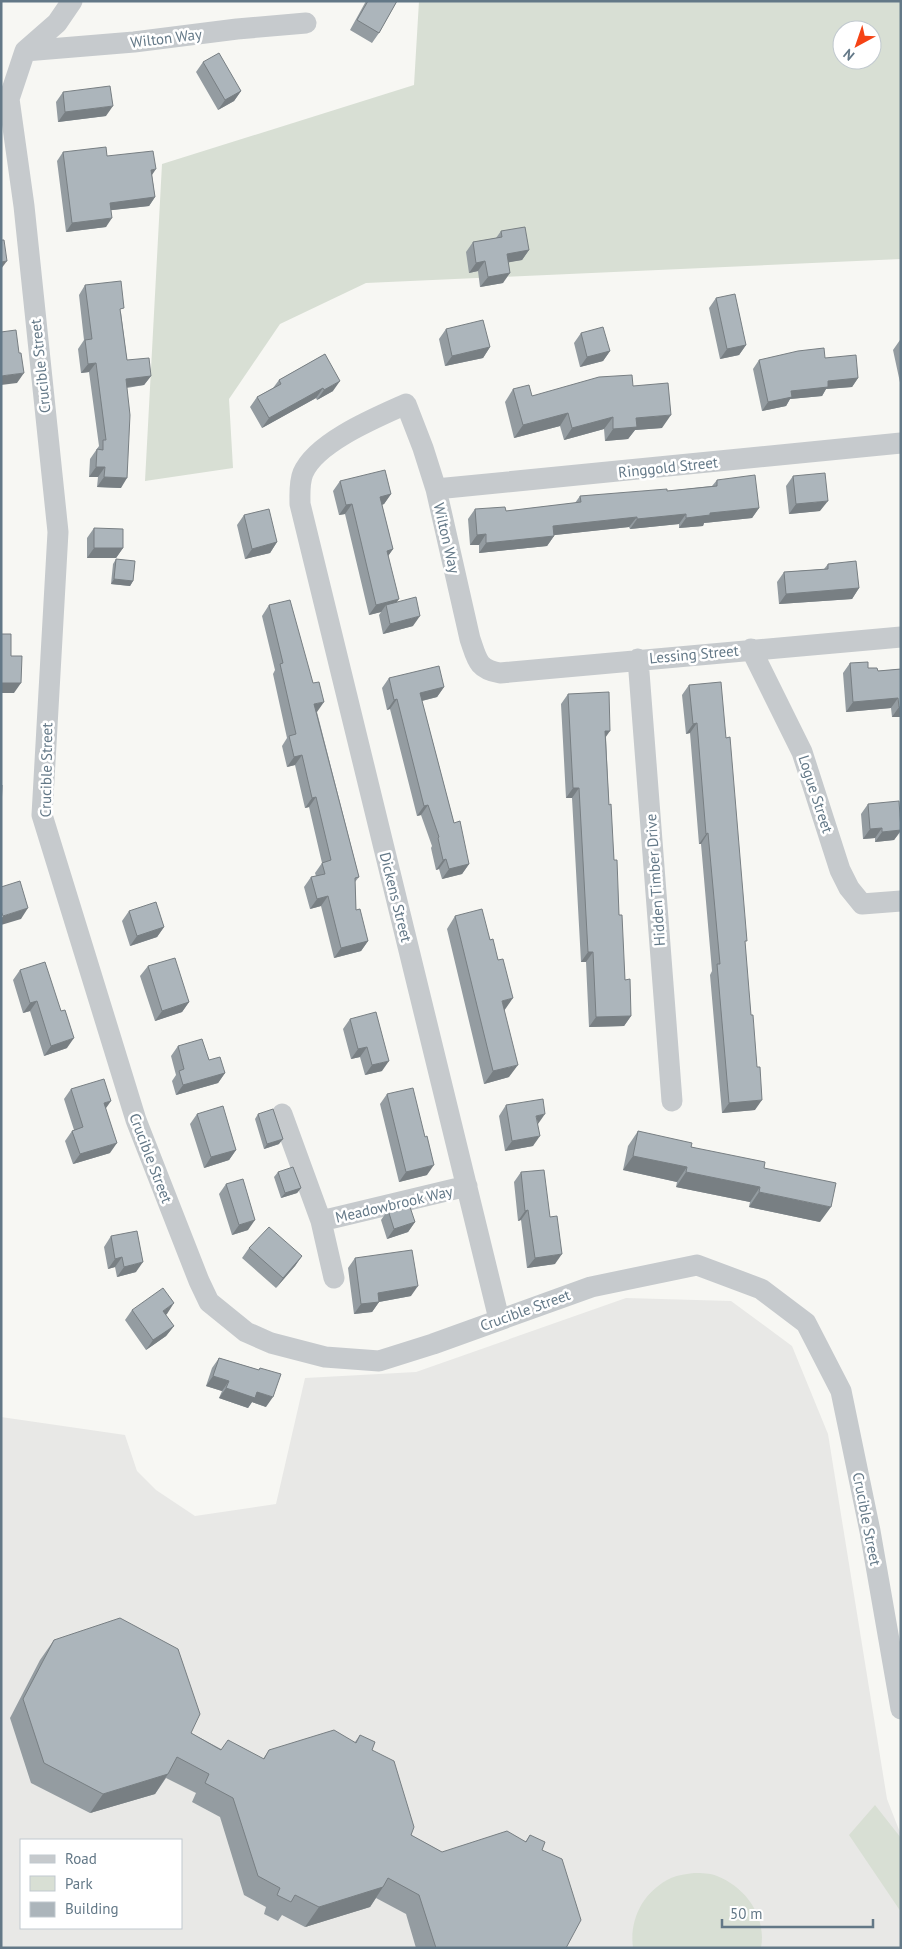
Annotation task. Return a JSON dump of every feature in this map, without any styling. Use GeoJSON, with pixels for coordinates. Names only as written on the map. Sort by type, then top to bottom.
{"type":"FeatureCollection","features":[{"type":"Feature","properties":{"kind":"street"},"geometry":{"type":"LineString","coordinates":[[25,51],[58,23],[72,1]]}},
{"type":"Feature","properties":{"kind":"street","name":"Wilton Way"},"geometry":{"type":"LineString","coordinates":[[25,51],[134,42],[237,29],[306,23]]}},
{"type":"Feature","properties":{"kind":"street","name":"Crucible Street"},"geometry":{"type":"LineString","coordinates":[[25,51],[9,99],[24,206],[58,532],[42,815],[136,1120],[209,1302],[246,1332],[271,1343],[325,1357],[379,1361],[433,1344],[591,1287],[697,1265],[761,1289],[806,1323],[841,1392],[895,1646],[901,1709]]}},
{"type":"Feature","properties":{"kind":"street","name":"Wilton Way"},"geometry":{"type":"LineString","coordinates":[[302,474],[308,464],[332,443],[358,426],[406,404],[436,489],[470,639],[477,660],[487,670]]}},
{"type":"Feature","properties":{"kind":"street","name":"Ringgold Street"},"geometry":{"type":"LineString","coordinates":[[436,489],[901,443]]}},
{"type":"Feature","properties":{"kind":"street","name":"Dickens Street"},"geometry":{"type":"LineString","coordinates":[[302,474],[300,504],[499,1319]]}},
{"type":"Feature","properties":{"kind":"street","name":"Lessing Street"},"geometry":{"type":"LineString","coordinates":[[487,670],[500,673],[901,636]]}},
{"type":"Feature","properties":{"kind":"street","name":"Logue Street"},"geometry":{"type":"LineString","coordinates":[[751,649],[802,752],[840,870],[849,888],[862,904],[901,901]]}},
{"type":"Feature","properties":{"kind":"street","name":"Hidden Timber Drive"},"geometry":{"type":"LineString","coordinates":[[638,659],[672,1101]]}},
{"type":"Feature","properties":{"kind":"street","name":"Meadowbrook Way"},"geometry":{"type":"LineString","coordinates":[[282,1114],[321,1221],[334,1278]]}},
{"type":"Feature","properties":{"kind":"street","name":"Meadowbrook Way"},"geometry":{"type":"LineString","coordinates":[[321,1221],[467,1186]]}},
{"type":"Feature","properties":{"kind":"shaded area"},"geometry":{"type":"Polygon","coordinates":[[[626,1298],[731,1301],[792,1346],[828,1434],[887,1799],[901,1835],[901,1948],[1,1948],[1,1417],[125,1435],[137,1471],[156,1490],[195,1516],[276,1504],[305,1378],[416,1372],[626,1298]]]}},
{"type":"Feature","properties":{"kind":"green space"},"geometry":{"type":"Polygon","coordinates":[[[419,1],[901,1],[901,259],[366,283],[280,324],[229,399],[233,468],[145,481],[162,164],[414,85],[419,1]]]}},
{"type":"Feature","properties":{"kind":"green space"},"geometry":{"type":"Polygon","coordinates":[[[875,1805],[901,1838],[901,1912],[849,1835],[875,1805]]]}},
{"type":"Feature","properties":{"kind":"green space"},"geometry":{"type":"Polygon","coordinates":[[[694,1873],[717,1876],[737,1887],[745,1895],[752,1904],[761,1925],[761,1948],[633,1948],[633,1926],[640,1907],[646,1898],[653,1890],[671,1878],[694,1873]]]}},
{"type":"Feature","properties":{"kind":"building"},"geometry":{"type":"Polygon","coordinates":[[[368,1],[397,1],[379,33],[357,20],[368,1]]]}},
{"type":"Feature","properties":{"kind":"building"},"geometry":{"type":"Polygon","coordinates":[[[219,53],[241,91],[225,100],[203,62],[219,53]]]}},
{"type":"Feature","properties":{"kind":"building"},"geometry":{"type":"Polygon","coordinates":[[[110,86],[113,106],[65,112],[63,92],[110,86]]]}},
{"type":"Feature","properties":{"kind":"building"},"geometry":{"type":"Polygon","coordinates":[[[106,147],[107,156],[153,151],[156,169],[151,170],[155,197],[110,203],[112,218],[72,223],[63,152],[106,147]]]}},
{"type":"Feature","properties":{"kind":"building"},"geometry":{"type":"Polygon","coordinates":[[[525,227],[529,250],[507,254],[510,273],[488,277],[485,261],[476,263],[473,242],[502,237],[501,231],[525,227]]]}},
{"type":"Feature","properties":{"kind":"building"},"geometry":{"type":"Polygon","coordinates":[[[1,240],[4,240],[7,261],[1,262],[1,240]]]}},
{"type":"Feature","properties":{"kind":"building"},"geometry":{"type":"Polygon","coordinates":[[[121,281],[124,308],[120,309],[127,360],[149,358],[151,376],[126,379],[130,415],[127,478],[104,477],[105,467],[96,467],[97,449],[103,450],[103,440],[106,440],[96,363],[88,364],[85,340],[92,339],[85,285],[121,281]]]}},
{"type":"Feature","properties":{"kind":"building"},"geometry":{"type":"Polygon","coordinates":[[[735,294],[746,345],[727,349],[716,298],[735,294]]]}},
{"type":"Feature","properties":{"kind":"building"},"geometry":{"type":"Polygon","coordinates":[[[483,320],[490,347],[452,356],[446,329],[483,320]]]}},
{"type":"Feature","properties":{"kind":"building"},"geometry":{"type":"Polygon","coordinates":[[[603,327],[610,351],[587,357],[581,333],[603,327]]]}},
{"type":"Feature","properties":{"kind":"building"},"geometry":{"type":"Polygon","coordinates":[[[16,330],[24,373],[1,376],[1,332],[16,330]]]}},
{"type":"Feature","properties":{"kind":"building"},"geometry":{"type":"Polygon","coordinates":[[[824,348],[825,358],[856,355],[858,378],[828,381],[828,387],[791,391],[792,397],[768,402],[759,360],[798,351],[824,348]]]}},
{"type":"Feature","properties":{"kind":"building"},"geometry":{"type":"Polygon","coordinates":[[[325,354],[340,381],[324,390],[323,388],[269,418],[257,397],[281,384],[279,380],[325,354]]]}},
{"type":"Feature","properties":{"kind":"building"},"geometry":{"type":"Polygon","coordinates":[[[632,375],[633,386],[668,383],[671,415],[636,418],[637,427],[613,429],[613,417],[572,428],[568,413],[523,425],[513,389],[529,385],[532,396],[599,377],[632,375]]]}},
{"type":"Feature","properties":{"kind":"building"},"geometry":{"type":"Polygon","coordinates":[[[385,470],[391,494],[380,497],[393,549],[387,551],[399,599],[376,605],[352,504],[346,505],[340,481],[385,470]]]}},
{"type":"Feature","properties":{"kind":"building"},"geometry":{"type":"Polygon","coordinates":[[[825,473],[828,501],[796,504],[793,476],[825,473]]]}},
{"type":"Feature","properties":{"kind":"building"},"geometry":{"type":"Polygon","coordinates":[[[755,475],[759,508],[710,513],[710,515],[686,518],[686,514],[553,526],[554,536],[486,543],[486,534],[477,535],[475,509],[505,507],[506,511],[581,502],[580,496],[717,486],[717,480],[755,475]]]}},
{"type":"Feature","properties":{"kind":"building"},"geometry":{"type":"Polygon","coordinates":[[[269,509],[277,542],[252,549],[244,515],[269,509]]]}},
{"type":"Feature","properties":{"kind":"building"},"geometry":{"type":"Polygon","coordinates":[[[94,528],[123,529],[123,548],[94,548],[94,528]]]}},
{"type":"Feature","properties":{"kind":"building"},"geometry":{"type":"Polygon","coordinates":[[[116,559],[135,561],[133,581],[114,579],[116,559]]]}},
{"type":"Feature","properties":{"kind":"building"},"geometry":{"type":"Polygon","coordinates":[[[856,561],[859,588],[786,594],[784,572],[828,569],[828,564],[856,561]]]}},
{"type":"Feature","properties":{"kind":"building"},"geometry":{"type":"Polygon","coordinates":[[[416,597],[420,616],[390,624],[386,605],[416,597]]]}},
{"type":"Feature","properties":{"kind":"building"},"geometry":{"type":"Polygon","coordinates":[[[290,600],[313,683],[319,682],[324,702],[314,704],[359,877],[355,878],[356,910],[360,909],[368,941],[341,948],[328,896],[317,899],[311,877],[325,874],[322,863],[331,860],[316,797],[312,798],[302,755],[294,757],[289,736],[296,734],[280,664],[283,663],[269,605],[290,600]]]}},
{"type":"Feature","properties":{"kind":"building"},"geometry":{"type":"Polygon","coordinates":[[[1,634],[11,634],[11,656],[22,656],[21,683],[1,683],[1,634]]]}},
{"type":"Feature","properties":{"kind":"building"},"geometry":{"type":"Polygon","coordinates":[[[868,662],[868,668],[877,668],[878,671],[901,669],[901,707],[899,707],[898,698],[853,702],[850,663],[868,662]]]}},
{"type":"Feature","properties":{"kind":"building"},"geometry":{"type":"Polygon","coordinates":[[[439,666],[444,687],[420,693],[454,823],[460,821],[469,864],[449,869],[446,859],[443,860],[439,837],[428,805],[424,806],[397,699],[394,700],[389,678],[439,666]]]}},
{"type":"Feature","properties":{"kind":"building"},"geometry":{"type":"Polygon","coordinates":[[[721,682],[726,738],[730,737],[747,941],[745,941],[751,1015],[753,1015],[757,1067],[760,1067],[762,1100],[729,1103],[717,964],[720,964],[708,833],[706,834],[697,723],[693,724],[689,685],[721,682]]]}},
{"type":"Feature","properties":{"kind":"building"},"geometry":{"type":"Polygon","coordinates":[[[609,692],[610,731],[605,731],[609,805],[611,804],[614,860],[617,860],[619,915],[622,915],[625,980],[630,979],[631,1016],[596,1017],[593,952],[588,952],[579,788],[573,788],[568,694],[609,692]]]}},
{"type":"Feature","properties":{"kind":"building"},"geometry":{"type":"Polygon","coordinates":[[[899,801],[901,830],[882,832],[882,828],[870,829],[868,804],[899,801]]]}},
{"type":"Feature","properties":{"kind":"building"},"geometry":{"type":"Polygon","coordinates":[[[20,881],[28,908],[3,916],[1,911],[1,887],[20,881]]]}},
{"type":"Feature","properties":{"kind":"building"},"geometry":{"type":"Polygon","coordinates":[[[156,902],[164,927],[137,936],[129,911],[156,902]]]}},
{"type":"Feature","properties":{"kind":"building"},"geometry":{"type":"Polygon","coordinates":[[[482,909],[490,940],[493,939],[498,960],[503,959],[513,998],[502,1001],[518,1065],[493,1071],[455,916],[482,909]]]}},
{"type":"Feature","properties":{"kind":"building"},"geometry":{"type":"Polygon","coordinates":[[[175,958],[189,1002],[162,1011],[148,966],[175,958]]]}},
{"type":"Feature","properties":{"kind":"building"},"geometry":{"type":"Polygon","coordinates":[[[45,962],[61,1011],[65,1010],[74,1038],[51,1046],[37,1001],[30,1003],[20,970],[45,962]]]}},
{"type":"Feature","properties":{"kind":"building"},"geometry":{"type":"Polygon","coordinates":[[[376,1012],[389,1061],[372,1065],[367,1047],[358,1049],[350,1019],[376,1012]]]}},
{"type":"Feature","properties":{"kind":"building"},"geometry":{"type":"Polygon","coordinates":[[[202,1039],[209,1060],[220,1057],[225,1073],[183,1085],[179,1071],[184,1069],[178,1046],[202,1039]]]}},
{"type":"Feature","properties":{"kind":"building"},"geometry":{"type":"Polygon","coordinates":[[[104,1079],[111,1101],[104,1103],[117,1143],[80,1154],[72,1131],[83,1127],[71,1089],[104,1079]]]}},
{"type":"Feature","properties":{"kind":"building"},"geometry":{"type":"Polygon","coordinates":[[[413,1088],[434,1165],[406,1172],[387,1094],[413,1088]]]}},
{"type":"Feature","properties":{"kind":"building"},"geometry":{"type":"Polygon","coordinates":[[[543,1099],[545,1114],[536,1116],[540,1136],[512,1141],[506,1105],[543,1099]]]}},
{"type":"Feature","properties":{"kind":"building"},"geometry":{"type":"Polygon","coordinates":[[[223,1106],[236,1150],[211,1157],[197,1114],[223,1106]]]}},
{"type":"Feature","properties":{"kind":"building"},"geometry":{"type":"Polygon","coordinates":[[[273,1109],[283,1139],[267,1144],[258,1114],[273,1109]]]}},
{"type":"Feature","properties":{"kind":"building"},"geometry":{"type":"Polygon","coordinates":[[[638,1131],[692,1143],[691,1147],[765,1162],[764,1168],[836,1183],[831,1207],[759,1192],[760,1187],[686,1172],[687,1167],[633,1156],[638,1131]]]}},
{"type":"Feature","properties":{"kind":"building"},"geometry":{"type":"Polygon","coordinates":[[[293,1167],[301,1188],[285,1193],[278,1172],[293,1167]]]}},
{"type":"Feature","properties":{"kind":"building"},"geometry":{"type":"Polygon","coordinates":[[[544,1170],[550,1217],[557,1216],[562,1254],[535,1258],[528,1210],[525,1211],[521,1172],[544,1170]]]}},
{"type":"Feature","properties":{"kind":"building"},"geometry":{"type":"Polygon","coordinates":[[[243,1179],[255,1220],[239,1225],[226,1184],[243,1179]]]}},
{"type":"Feature","properties":{"kind":"building"},"geometry":{"type":"Polygon","coordinates":[[[409,1204],[415,1222],[394,1229],[388,1210],[409,1204]]]}},
{"type":"Feature","properties":{"kind":"building"},"geometry":{"type":"Polygon","coordinates":[[[269,1227],[302,1256],[283,1278],[249,1248],[269,1227]]]}},
{"type":"Feature","properties":{"kind":"building"},"geometry":{"type":"Polygon","coordinates":[[[137,1231],[143,1262],[124,1267],[122,1257],[115,1259],[111,1236],[137,1231]]]}},
{"type":"Feature","properties":{"kind":"building"},"geometry":{"type":"Polygon","coordinates":[[[412,1250],[418,1286],[378,1293],[379,1302],[361,1304],[355,1258],[412,1250]]]}},
{"type":"Feature","properties":{"kind":"building"},"geometry":{"type":"Polygon","coordinates":[[[163,1288],[174,1303],[163,1311],[174,1326],[153,1340],[132,1310],[163,1288]]]}},
{"type":"Feature","properties":{"kind":"building"},"geometry":{"type":"Polygon","coordinates":[[[219,1358],[259,1370],[260,1368],[281,1374],[273,1397],[257,1392],[255,1398],[226,1388],[229,1381],[213,1376],[219,1358]]]}},
{"type":"Feature","properties":{"kind":"building"},"geometry":{"type":"Polygon","coordinates":[[[120,1618],[178,1649],[200,1714],[191,1733],[221,1750],[228,1740],[264,1759],[269,1750],[334,1730],[356,1743],[360,1735],[375,1742],[372,1750],[394,1761],[414,1827],[411,1835],[442,1852],[507,1831],[526,1842],[530,1835],[545,1842],[542,1850],[562,1859],[581,1920],[566,1948],[436,1948],[419,1895],[388,1878],[383,1887],[319,1907],[295,1895],[291,1902],[277,1895],[280,1888],[258,1876],[233,1798],[205,1783],[209,1774],[177,1757],[168,1774],[103,1794],[44,1763],[23,1699],[54,1640],[120,1618]]]}}]}
